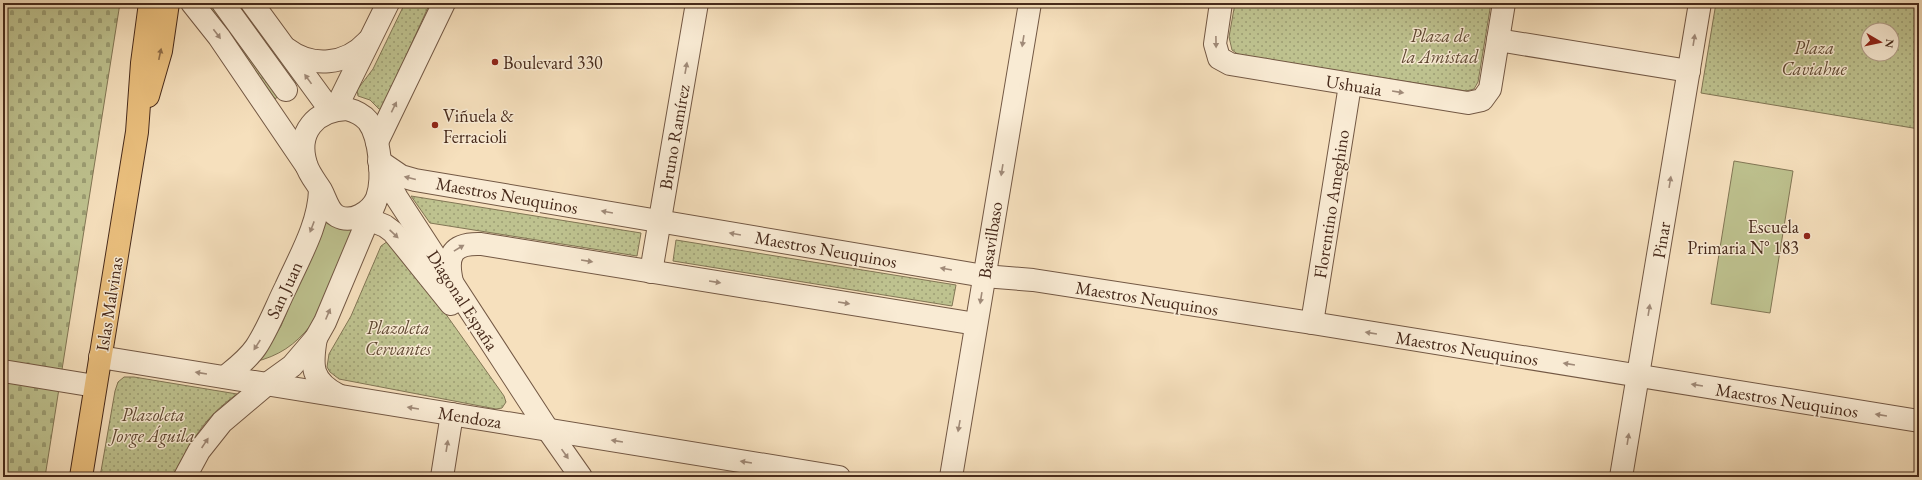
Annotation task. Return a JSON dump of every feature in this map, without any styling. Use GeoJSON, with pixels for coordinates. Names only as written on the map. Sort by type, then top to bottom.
{"type":"FeatureCollection","features":[{"type":"Feature","properties":{"kind":"main road","name":"Islas Malvinas"},"geometry":{"type":"LineString","coordinates":[[81,477],[137,132],[142,63],[150,3]]}},
{"type":"Feature","properties":{"kind":"main road","name":"Islas Malvinas"},"geometry":{"type":"LineString","coordinates":[[137,132],[158,63],[168,3]]}},
{"type":"Feature","properties":{"kind":"street"},"geometry":{"type":"LineString","coordinates":[[192,3],[219,37],[306,165],[328,206],[338,216],[345,218],[368,212]]}},
{"type":"Feature","properties":{"kind":"street"},"geometry":{"type":"LineString","coordinates":[[223,3],[286,90]]}},
{"type":"Feature","properties":{"kind":"street"},"geometry":{"type":"LineString","coordinates":[[252,3],[333,110]]}},
{"type":"Feature","properties":{"kind":"street"},"geometry":{"type":"LineString","coordinates":[[306,165],[304,153],[308,130],[318,117],[333,110],[388,3]]}},
{"type":"Feature","properties":{"kind":"street"},"geometry":{"type":"LineString","coordinates":[[379,157],[444,3]]}},
{"type":"Feature","properties":{"kind":"street","name":"Bruno Ramírez"},"geometry":{"type":"LineString","coordinates":[[652,272],[697,3]]}},
{"type":"Feature","properties":{"kind":"street","name":"Basavilbaso"},"geometry":{"type":"LineString","coordinates":[[951,477],[1030,3]]}},
{"type":"Feature","properties":{"kind":"street","name":"Ushuaia"},"geometry":{"type":"LineString","coordinates":[[1221,3],[1215,44],[1219,58],[1224,62],[1237,66],[1462,103],[1475,103],[1482,100],[1490,89],[1504,3]]}},
{"type":"Feature","properties":{"kind":"street","name":"Pinar"},"geometry":{"type":"LineString","coordinates":[[1621,477],[1700,3]]}},
{"type":"Feature","properties":{"kind":"street"},"geometry":{"type":"LineString","coordinates":[[285,48],[300,58],[331,61],[353,54],[371,38]]}},
{"type":"Feature","properties":{"kind":"street"},"geometry":{"type":"LineString","coordinates":[[1498,40],[1689,71]]}},
{"type":"Feature","properties":{"kind":"street","name":"Florentino Ameghino"},"geometry":{"type":"LineString","coordinates":[[1312,323],[1350,84]]}},
{"type":"Feature","properties":{"kind":"street","name":"Diagonal España"},"geometry":{"type":"LineString","coordinates":[[333,110],[347,109],[361,114],[374,130],[379,157],[380,182],[368,212],[402,241],[548,430]]}},
{"type":"Feature","properties":{"kind":"street","name":"Diagonal España"},"geometry":{"type":"LineString","coordinates":[[379,157],[395,195],[548,430],[581,477]]}},
{"type":"Feature","properties":{"kind":"street","name":"Maestros Neuquinos"},"geometry":{"type":"LineString","coordinates":[[379,157],[401,176],[415,180],[984,276],[1033,280],[1312,323],[1919,421]]}},
{"type":"Feature","properties":{"kind":"street","name":"San Juan"},"geometry":{"type":"LineString","coordinates":[[225,377],[248,357],[255,348],[269,323],[314,224],[320,200],[320,190]]}},
{"type":"Feature","properties":{"kind":"street"},"geometry":{"type":"LineString","coordinates":[[185,477],[210,435],[222,422],[267,384],[292,366],[316,338],[325,322],[368,212]]}},
{"type":"Feature","properties":{"kind":"street"},"geometry":{"type":"LineString","coordinates":[[452,282],[450,263],[453,252],[460,246],[470,244],[976,324]]}},
{"type":"Feature","properties":{"kind":"street"},"geometry":{"type":"LineString","coordinates":[[316,338],[314,352],[315,374],[319,382],[339,396]]}},
{"type":"Feature","properties":{"kind":"street","name":"Mendoza"},"geometry":{"type":"LineString","coordinates":[[100,357],[839,477]]}},
{"type":"Feature","properties":{"kind":"street"},"geometry":{"type":"LineString","coordinates":[[3,371],[95,386]]}},
{"type":"Feature","properties":{"kind":"street"},"geometry":{"type":"LineString","coordinates":[[442,477],[452,414]]}},
{"type":"Feature","properties":{"kind":"green space"},"geometry":{"type":"Polygon","coordinates":[[[3,3],[120,3],[45,477],[3,477],[3,3]]]}},
{"type":"Feature","properties":{"kind":"green space"},"geometry":{"type":"Polygon","coordinates":[[[205,3],[241,3],[296,82],[275,99],[227,31],[205,3]]]}},
{"type":"Feature","properties":{"kind":"green space"},"geometry":{"type":"Polygon","coordinates":[[[405,3],[430,3],[382,109],[379,109],[370,100],[358,96],[357,90],[373,69],[405,3]]]}},
{"type":"Feature","properties":{"kind":"green space","name":"Plaza de la Amistad"},"geometry":{"type":"Polygon","coordinates":[[[1235,3],[1491,3],[1478,82],[1474,89],[1466,91],[1239,55],[1232,50],[1229,37],[1235,3]]]}},
{"type":"Feature","properties":{"kind":"green space","name":"Plaza Caviahue"},"geometry":{"type":"Polygon","coordinates":[[[1716,3],[1919,3],[1919,129],[1701,93],[1716,3]]]}},
{"type":"Feature","properties":{"kind":"green space"},"geometry":{"type":"Polygon","coordinates":[[[1734,161],[1793,171],[1770,313],[1711,304],[1734,161]]]}},
{"type":"Feature","properties":{"kind":"green space"},"geometry":{"type":"Polygon","coordinates":[[[411,196],[641,233],[637,256],[430,223],[411,196]]]}},
{"type":"Feature","properties":{"kind":"green space"},"geometry":{"type":"Polygon","coordinates":[[[325,219],[342,229],[356,230],[311,325],[293,344],[286,349],[263,360],[254,362],[265,351],[281,326],[325,219]]]}},
{"type":"Feature","properties":{"kind":"green space"},"geometry":{"type":"Polygon","coordinates":[[[676,240],[956,285],[952,306],[673,261],[676,240]]]}},
{"type":"Feature","properties":{"kind":"green space","name":"Plazoleta Cervantes"},"geometry":{"type":"Polygon","coordinates":[[[388,241],[396,244],[504,396],[506,402],[502,408],[496,409],[339,379],[330,372],[327,367],[329,354],[351,316],[381,246],[388,241]]]}},
{"type":"Feature","properties":{"kind":"green space","name":"Plazoleta Jorge Águila"},"geometry":{"type":"Polygon","coordinates":[[[124,377],[134,377],[237,394],[215,413],[199,431],[173,477],[100,477],[115,391],[118,382],[124,377]]]}},
{"type":"Feature","properties":{"kind":"place","name":"Boulevard 330"},"geometry":{"type":"Point","coordinates":[495,62]}},
{"type":"Feature","properties":{"kind":"place","name":"Viñuela & Ferracioli"},"geometry":{"type":"Point","coordinates":[435,125]}},
{"type":"Feature","properties":{"kind":"place","name":"Escuela Primaria N° 183"},"geometry":{"type":"Point","coordinates":[1807,236]}}]}
